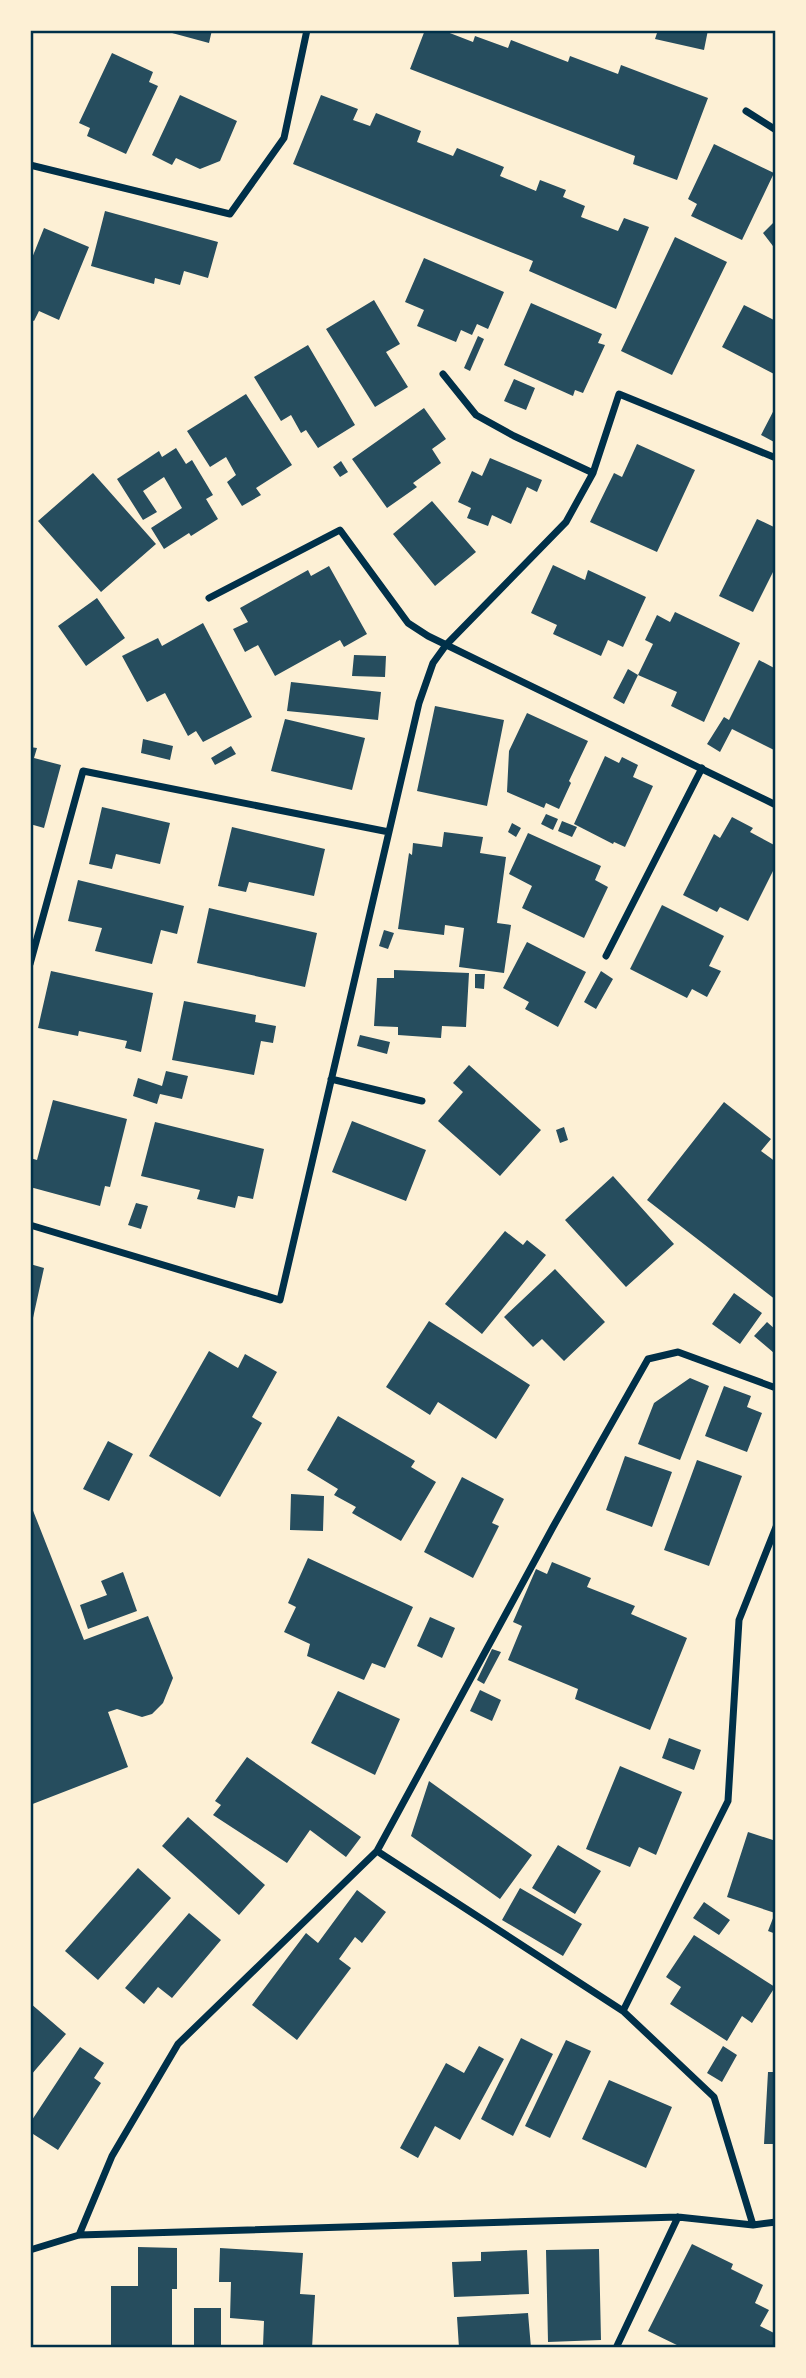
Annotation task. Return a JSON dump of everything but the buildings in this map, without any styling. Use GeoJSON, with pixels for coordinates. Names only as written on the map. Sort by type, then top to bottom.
{"type":"FeatureCollection","features":[{"type":"Feature","properties":{"kind":"street"},"geometry":{"type":"LineString","coordinates":[[30,166],[230,214],[285,138],[307,30]]}},
{"type":"Feature","properties":{"kind":"street"},"geometry":{"type":"LineString","coordinates":[[746,111],[776,130]]}},
{"type":"Feature","properties":{"kind":"street"},"geometry":{"type":"LineString","coordinates":[[443,374],[476,415],[593,473]]}},
{"type":"Feature","properties":{"kind":"street"},"geometry":{"type":"LineString","coordinates":[[30,1225],[280,1300],[419,703],[433,663],[446,645],[566,522],[593,473],[619,394],[776,458]]}},
{"type":"Feature","properties":{"kind":"street"},"geometry":{"type":"LineString","coordinates":[[209,598],[340,530],[408,623],[446,645],[776,805]]}},
{"type":"Feature","properties":{"kind":"street"},"geometry":{"type":"LineString","coordinates":[[606,956],[702,768]]}},
{"type":"Feature","properties":{"kind":"street"},"geometry":{"type":"LineString","coordinates":[[30,964],[83,771],[389,832]]}},
{"type":"Feature","properties":{"kind":"street"},"geometry":{"type":"LineString","coordinates":[[331,1079],[422,1101]]}},
{"type":"Feature","properties":{"kind":"street"},"geometry":{"type":"LineString","coordinates":[[79,2235],[112,2156],[178,2044],[377,1851],[553,1527],[648,1359],[678,1352],[776,1388]]}},
{"type":"Feature","properties":{"kind":"street"},"geometry":{"type":"LineString","coordinates":[[623,2011],[728,1801],[739,1620],[776,1527]]}},
{"type":"Feature","properties":{"kind":"street"},"geometry":{"type":"LineString","coordinates":[[377,1851],[623,2011],[714,2097],[753,2225]]}},
{"type":"Feature","properties":{"kind":"street"},"geometry":{"type":"LineString","coordinates":[[616,2348],[678,2217]]}},
{"type":"Feature","properties":{"kind":"street"},"geometry":{"type":"LineString","coordinates":[[30,2250],[79,2235],[678,2217],[753,2225],[776,2222]]}}]}
